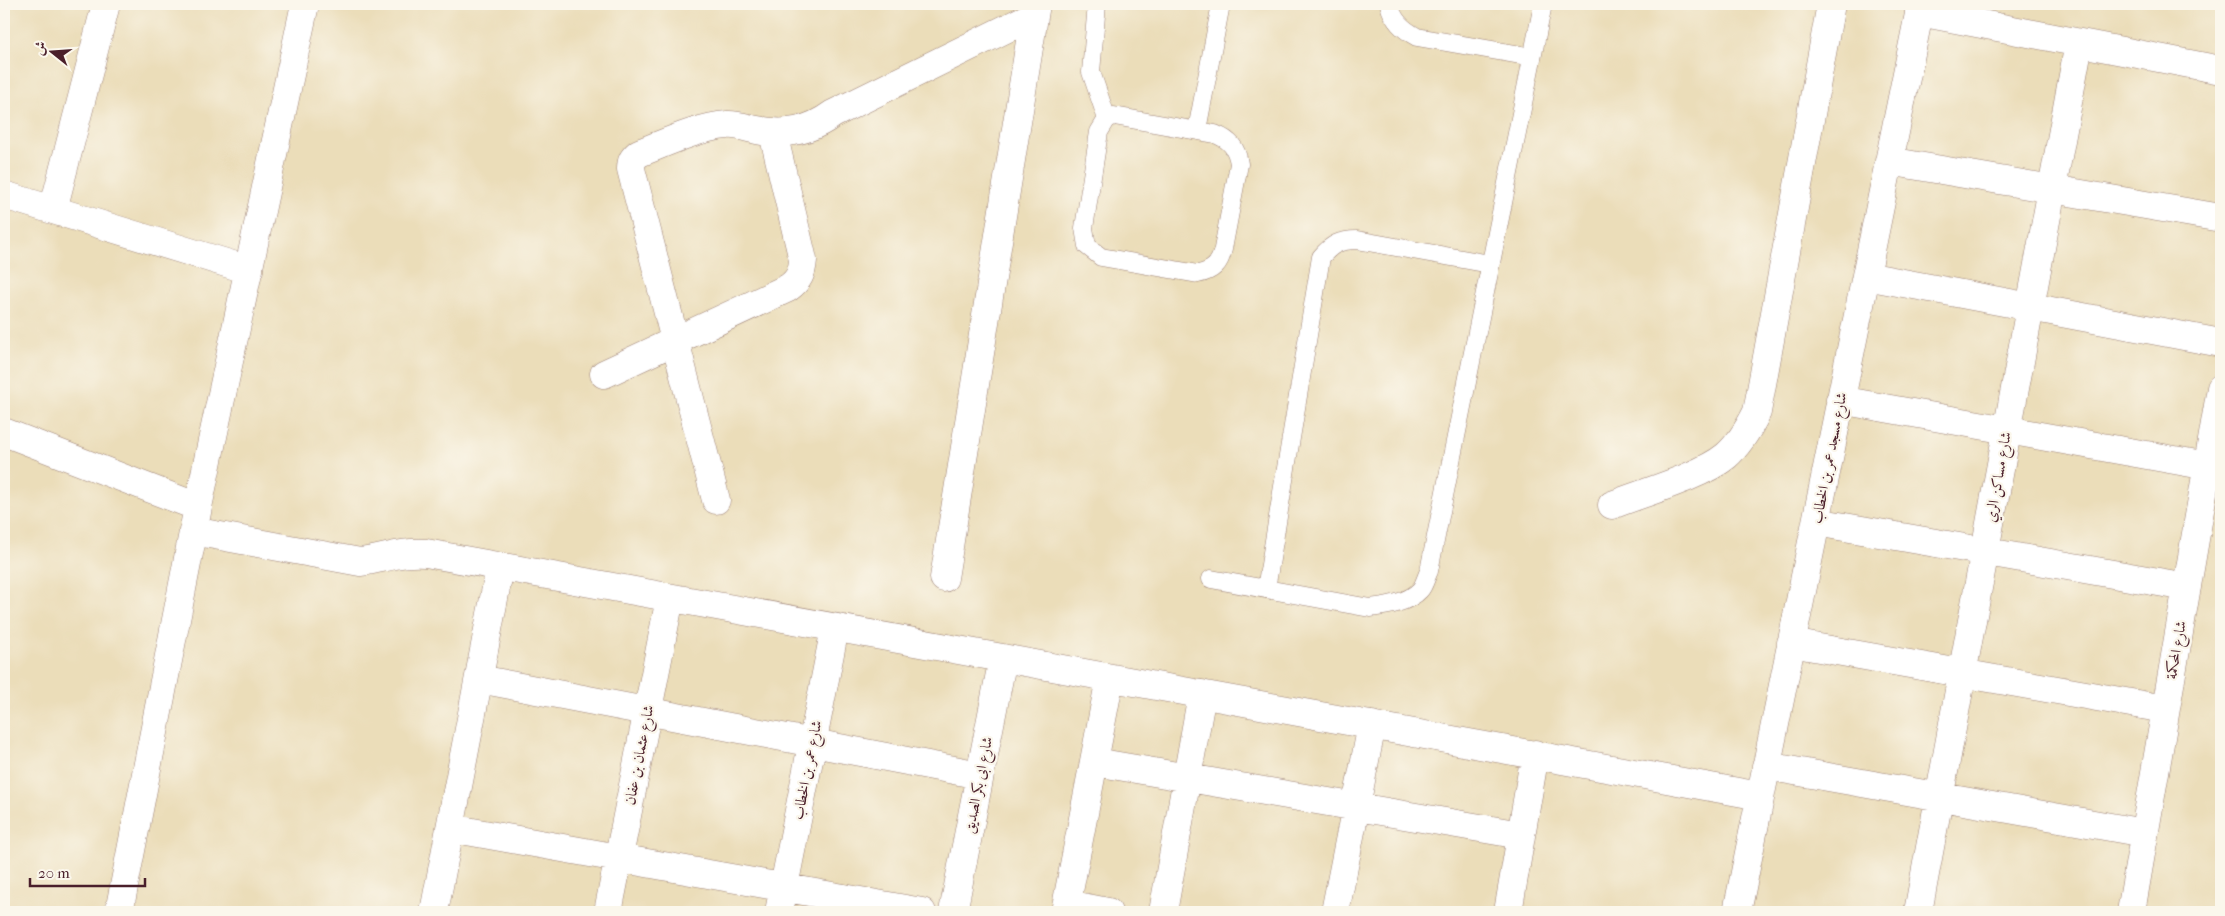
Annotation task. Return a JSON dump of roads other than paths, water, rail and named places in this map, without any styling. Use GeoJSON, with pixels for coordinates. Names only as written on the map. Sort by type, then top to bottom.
{"type":"FeatureCollection","features":[{"type":"Feature","properties":{"kind":"street"},"geometry":{"type":"LineString","coordinates":[[53,210],[106,4]]}},
{"type":"Feature","properties":{"kind":"street"},"geometry":{"type":"LineString","coordinates":[[119,912],[195,519],[305,4]]}},
{"type":"Feature","properties":{"kind":"street"},"geometry":{"type":"LineString","coordinates":[[1612,505],[1702,470],[1726,456],[1744,436],[1757,412],[1831,4]]}},
{"type":"Feature","properties":{"kind":"street"},"geometry":{"type":"LineString","coordinates":[[1920,8],[2080,43],[2221,70]]}},
{"type":"Feature","properties":{"kind":"street","name":"شارع مسجد عمر بن الخطاب"},"geometry":{"type":"LineString","coordinates":[[1737,912],[1920,8]]}},
{"type":"Feature","properties":{"kind":"street"},"geometry":{"type":"LineString","coordinates":[[716,500],[631,169],[631,162],[638,153],[709,129],[727,125],[773,133],[806,129],[1035,9]]}},
{"type":"Feature","properties":{"kind":"street"},"geometry":{"type":"LineString","coordinates":[[944,578],[1035,9]]}},
{"type":"Feature","properties":{"kind":"street","name":"شارع مساكن الري"},"geometry":{"type":"LineString","coordinates":[[1918,912],[2080,43]]}},
{"type":"Feature","properties":{"kind":"street"},"geometry":{"type":"LineString","coordinates":[[604,374],[788,288],[797,281],[802,271],[803,260],[773,133]]}},
{"type":"Feature","properties":{"kind":"street"},"geometry":{"type":"LineString","coordinates":[[1889,161],[2221,218]]}},
{"type":"Feature","properties":{"kind":"street"},"geometry":{"type":"LineString","coordinates":[[4,195],[249,270]]}},
{"type":"Feature","properties":{"kind":"street"},"geometry":{"type":"LineString","coordinates":[[1866,276],[2221,343]]}},
{"type":"Feature","properties":{"kind":"street","name":"شارع المحكمة"},"geometry":{"type":"LineString","coordinates":[[2131,912],[2221,388]]}},
{"type":"Feature","properties":{"kind":"street"},"geometry":{"type":"LineString","coordinates":[[1840,400],[2208,466]]}},
{"type":"Feature","properties":{"kind":"street"},"geometry":{"type":"LineString","coordinates":[[4,432],[195,519],[360,562],[413,552],[1760,796]]}},
{"type":"Feature","properties":{"kind":"street"},"geometry":{"type":"LineString","coordinates":[[1816,522],[2187,588]]}},
{"type":"Feature","properties":{"kind":"street"},"geometry":{"type":"LineString","coordinates":[[434,912],[500,567]]}},
{"type":"Feature","properties":{"kind":"street","name":"شارع عثمان بن عفان"},"geometry":{"type":"LineString","coordinates":[[608,912],[670,598]]}},
{"type":"Feature","properties":{"kind":"street","name":"شارع عمر بن الخطاب"},"geometry":{"type":"LineString","coordinates":[[782,900],[835,628]]}},
{"type":"Feature","properties":{"kind":"street"},"geometry":{"type":"LineString","coordinates":[[1791,643],[2165,709]]}},
{"type":"Feature","properties":{"kind":"street","name":"شارع ابى بكر الصديق"},"geometry":{"type":"LineString","coordinates":[[953,912],[1003,658]]}},
{"type":"Feature","properties":{"kind":"street"},"geometry":{"type":"LineString","coordinates":[[1108,912],[1066,908],[1110,678]]}},
{"type":"Feature","properties":{"kind":"street"},"geometry":{"type":"LineString","coordinates":[[479,679],[980,775]]}},
{"type":"Feature","properties":{"kind":"street"},"geometry":{"type":"LineString","coordinates":[[1163,912],[1202,694]]}},
{"type":"Feature","properties":{"kind":"street"},"geometry":{"type":"LineString","coordinates":[[1335,912],[1372,725]]}},
{"type":"Feature","properties":{"kind":"street"},"geometry":{"type":"LineString","coordinates":[[1508,912],[1535,754]]}},
{"type":"Feature","properties":{"kind":"street"},"geometry":{"type":"LineString","coordinates":[[1095,762],[1521,835]]}},
{"type":"Feature","properties":{"kind":"street"},"geometry":{"type":"LineString","coordinates":[[1766,766],[2144,833]]}},
{"type":"Feature","properties":{"kind":"street"},"geometry":{"type":"LineString","coordinates":[[450,828],[618,858],[782,900],[922,912]]}},
{"type":"Feature","properties":{"kind":"lane"},"geometry":{"type":"LineString","coordinates":[[1097,4],[1091,72],[1107,119]]}},
{"type":"Feature","properties":{"kind":"lane"},"geometry":{"type":"LineString","coordinates":[[1197,130],[1221,4]]}},
{"type":"Feature","properties":{"kind":"lane"},"geometry":{"type":"LineString","coordinates":[[1388,4],[1394,18],[1403,29],[1417,36],[1532,58]]}},
{"type":"Feature","properties":{"kind":"lane"},"geometry":{"type":"LineString","coordinates":[[1211,580],[1370,608],[1387,606],[1404,600],[1420,590],[1429,571],[1543,4]]}},
{"type":"Feature","properties":{"kind":"lane"},"geometry":{"type":"LineString","coordinates":[[1114,116],[1122,116],[1197,130],[1225,138],[1238,154],[1239,164],[1221,259],[1208,272],[1198,274],[1101,257],[1086,246],[1084,228],[1099,132],[1107,119],[1114,116]]}},
{"type":"Feature","properties":{"kind":"lane"},"geometry":{"type":"LineString","coordinates":[[1266,589],[1321,257],[1330,246],[1343,240],[1358,240],[1490,264]]}}]}
